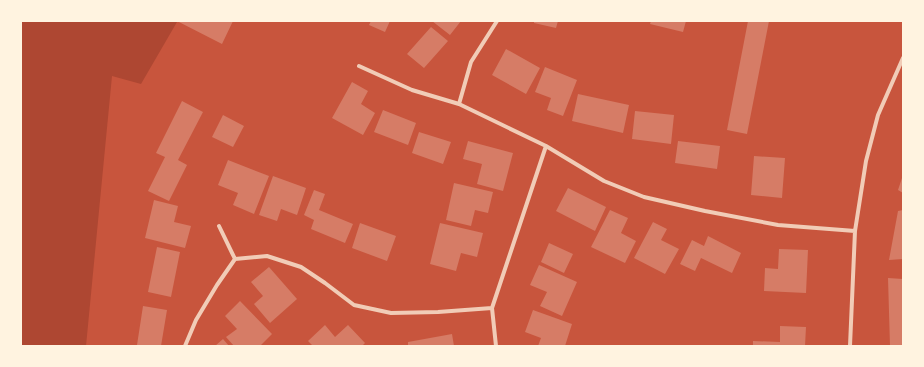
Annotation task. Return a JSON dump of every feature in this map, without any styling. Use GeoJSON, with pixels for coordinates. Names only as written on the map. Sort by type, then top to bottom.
{"type":"FeatureCollection","features":[{"type":"Feature","properties":{"kind":"street"},"geometry":{"type":"LineString","coordinates":[[459,104],[471,62],[497,21]]}},
{"type":"Feature","properties":{"kind":"street"},"geometry":{"type":"LineString","coordinates":[[850,346],[856,231],[866,161],[878,115],[903,58]]}},
{"type":"Feature","properties":{"kind":"street"},"geometry":{"type":"LineString","coordinates":[[358,66],[412,90],[459,104],[546,146],[604,181],[644,197],[706,212],[778,225],[856,231]]}},
{"type":"Feature","properties":{"kind":"street"},"geometry":{"type":"LineString","coordinates":[[496,346],[492,308],[546,146]]}},
{"type":"Feature","properties":{"kind":"street"},"geometry":{"type":"LineString","coordinates":[[219,226],[235,259]]}},
{"type":"Feature","properties":{"kind":"street"},"geometry":{"type":"LineString","coordinates":[[185,346],[196,320],[235,259],[267,256],[301,267],[354,305],[391,313],[438,312],[492,308]]}},
{"type":"Feature","properties":{"kind":"shaded area"},"geometry":{"type":"Polygon","coordinates":[[[21,21],[177,22],[141,84],[112,76],[86,346],[21,346],[21,21]]]}},
{"type":"Feature","properties":{"kind":"building"},"geometry":{"type":"Polygon","coordinates":[[[177,21],[233,21],[222,44],[177,21]]]}},
{"type":"Feature","properties":{"kind":"building"},"geometry":{"type":"Polygon","coordinates":[[[371,21],[390,21],[385,32],[369,25],[371,21]]]}},
{"type":"Feature","properties":{"kind":"building"},"geometry":{"type":"Polygon","coordinates":[[[432,21],[461,21],[450,35],[432,21]]]}},
{"type":"Feature","properties":{"kind":"building"},"geometry":{"type":"Polygon","coordinates":[[[534,21],[558,21],[556,28],[534,23],[534,21]]]}},
{"type":"Feature","properties":{"kind":"building"},"geometry":{"type":"Polygon","coordinates":[[[651,21],[686,21],[683,32],[650,24],[651,21]]]}},
{"type":"Feature","properties":{"kind":"building"},"geometry":{"type":"Polygon","coordinates":[[[748,21],[769,21],[747,134],[727,130],[748,21]]]}},
{"type":"Feature","properties":{"kind":"building"},"geometry":{"type":"Polygon","coordinates":[[[431,27],[448,41],[424,68],[407,54],[431,27]]]}},
{"type":"Feature","properties":{"kind":"building"},"geometry":{"type":"Polygon","coordinates":[[[506,49],[540,68],[526,94],[492,75],[506,49]]]}},
{"type":"Feature","properties":{"kind":"building"},"geometry":{"type":"Polygon","coordinates":[[[545,67],[577,80],[563,116],[547,110],[551,98],[535,92],[545,67]]]}},
{"type":"Feature","properties":{"kind":"building"},"geometry":{"type":"Polygon","coordinates":[[[352,82],[368,91],[361,104],[375,113],[363,135],[332,118],[352,82]]]}},
{"type":"Feature","properties":{"kind":"building"},"geometry":{"type":"Polygon","coordinates":[[[578,94],[629,105],[623,133],[572,121],[578,94]]]}},
{"type":"Feature","properties":{"kind":"building"},"geometry":{"type":"Polygon","coordinates":[[[182,101],[203,112],[178,160],[187,165],[169,201],[148,191],[165,157],[156,153],[182,101]]]}},
{"type":"Feature","properties":{"kind":"building"},"geometry":{"type":"Polygon","coordinates":[[[383,110],[416,123],[408,145],[374,132],[383,110]]]}},
{"type":"Feature","properties":{"kind":"building"},"geometry":{"type":"Polygon","coordinates":[[[635,111],[674,115],[671,144],[632,139],[635,111]]]}},
{"type":"Feature","properties":{"kind":"building"},"geometry":{"type":"Polygon","coordinates":[[[223,115],[244,126],[233,147],[212,137],[223,115]]]}},
{"type":"Feature","properties":{"kind":"building"},"geometry":{"type":"Polygon","coordinates":[[[419,132],[451,142],[443,164],[412,153],[419,132]]]}},
{"type":"Feature","properties":{"kind":"building"},"geometry":{"type":"Polygon","coordinates":[[[468,141],[513,153],[503,191],[477,184],[482,164],[463,159],[468,141]]]}},
{"type":"Feature","properties":{"kind":"building"},"geometry":{"type":"Polygon","coordinates":[[[678,141],[720,146],[717,169],[675,163],[678,141]]]}},
{"type":"Feature","properties":{"kind":"building"},"geometry":{"type":"Polygon","coordinates":[[[754,156],[785,158],[782,198],[751,195],[754,156]]]}},
{"type":"Feature","properties":{"kind":"building"},"geometry":{"type":"Polygon","coordinates":[[[228,160],[269,176],[254,214],[233,205],[238,193],[218,185],[228,160]]]}},
{"type":"Feature","properties":{"kind":"building"},"geometry":{"type":"Polygon","coordinates":[[[903,175],[903,193],[898,190],[903,175]]]}},
{"type":"Feature","properties":{"kind":"building"},"geometry":{"type":"Polygon","coordinates":[[[273,176],[306,188],[297,215],[281,209],[277,221],[259,215],[273,176]]]}},
{"type":"Feature","properties":{"kind":"building"},"geometry":{"type":"Polygon","coordinates":[[[454,183],[493,192],[488,213],[475,210],[471,226],[446,220],[454,183]]]}},
{"type":"Feature","properties":{"kind":"building"},"geometry":{"type":"Polygon","coordinates":[[[568,188],[606,207],[595,231],[556,211],[568,188]]]}},
{"type":"Feature","properties":{"kind":"building"},"geometry":{"type":"Polygon","coordinates":[[[314,190],[325,194],[319,210],[353,224],[345,243],[311,229],[314,220],[304,215],[314,190]]]}},
{"type":"Feature","properties":{"kind":"building"},"geometry":{"type":"Polygon","coordinates":[[[154,200],[178,206],[174,222],[191,226],[185,248],[145,238],[154,200]]]}},
{"type":"Feature","properties":{"kind":"building"},"geometry":{"type":"Polygon","coordinates":[[[610,210],[628,218],[621,233],[636,241],[625,263],[591,247],[610,210]]]}},
{"type":"Feature","properties":{"kind":"building"},"geometry":{"type":"Polygon","coordinates":[[[903,210],[903,259],[889,260],[898,211],[903,210]]]}},
{"type":"Feature","properties":{"kind":"building"},"geometry":{"type":"Polygon","coordinates":[[[653,222],[667,229],[661,240],[679,249],[665,274],[634,258],[653,222]]]}},
{"type":"Feature","properties":{"kind":"building"},"geometry":{"type":"Polygon","coordinates":[[[360,223],[396,236],[387,261],[352,248],[360,223]]]}},
{"type":"Feature","properties":{"kind":"building"},"geometry":{"type":"Polygon","coordinates":[[[440,223],[483,233],[477,257],[461,253],[456,271],[430,264],[440,223]]]}},
{"type":"Feature","properties":{"kind":"building"},"geometry":{"type":"Polygon","coordinates":[[[708,236],[741,253],[732,273],[701,258],[695,271],[680,264],[692,240],[704,246],[708,236]]]}},
{"type":"Feature","properties":{"kind":"building"},"geometry":{"type":"Polygon","coordinates":[[[549,243],[573,254],[564,273],[541,262],[549,243]]]}},
{"type":"Feature","properties":{"kind":"building"},"geometry":{"type":"Polygon","coordinates":[[[157,247],[180,252],[171,297],[148,292],[157,247]]]}},
{"type":"Feature","properties":{"kind":"building"},"geometry":{"type":"Polygon","coordinates":[[[779,249],[808,250],[806,293],[764,291],[765,268],[778,269],[779,249]]]}},
{"type":"Feature","properties":{"kind":"building"},"geometry":{"type":"Polygon","coordinates":[[[539,265],[577,282],[562,316],[540,306],[547,292],[530,285],[539,265]]]}},
{"type":"Feature","properties":{"kind":"building"},"geometry":{"type":"Polygon","coordinates":[[[269,267],[297,299],[270,323],[254,304],[263,296],[251,282],[269,267]]]}},
{"type":"Feature","properties":{"kind":"building"},"geometry":{"type":"Polygon","coordinates":[[[888,278],[903,279],[903,346],[890,346],[888,278]]]}},
{"type":"Feature","properties":{"kind":"building"},"geometry":{"type":"Polygon","coordinates":[[[240,301],[272,334],[260,346],[234,346],[226,337],[237,329],[225,316],[240,301]]]}},
{"type":"Feature","properties":{"kind":"building"},"geometry":{"type":"Polygon","coordinates":[[[143,306],[167,310],[161,346],[137,345],[143,306]]]}},
{"type":"Feature","properties":{"kind":"building"},"geometry":{"type":"Polygon","coordinates":[[[533,310],[572,324],[565,346],[538,346],[541,338],[525,332],[533,310]]]}},
{"type":"Feature","properties":{"kind":"building"},"geometry":{"type":"Polygon","coordinates":[[[325,325],[335,337],[348,325],[365,343],[362,346],[313,346],[308,341],[325,325]]]}},
{"type":"Feature","properties":{"kind":"building"},"geometry":{"type":"Polygon","coordinates":[[[780,326],[806,327],[805,346],[753,346],[753,341],[780,342],[780,326]]]}},
{"type":"Feature","properties":{"kind":"building"},"geometry":{"type":"Polygon","coordinates":[[[452,334],[454,346],[408,346],[408,342],[452,334]]]}},
{"type":"Feature","properties":{"kind":"building"},"geometry":{"type":"Polygon","coordinates":[[[223,339],[229,346],[215,346],[223,339]]]}}]}
